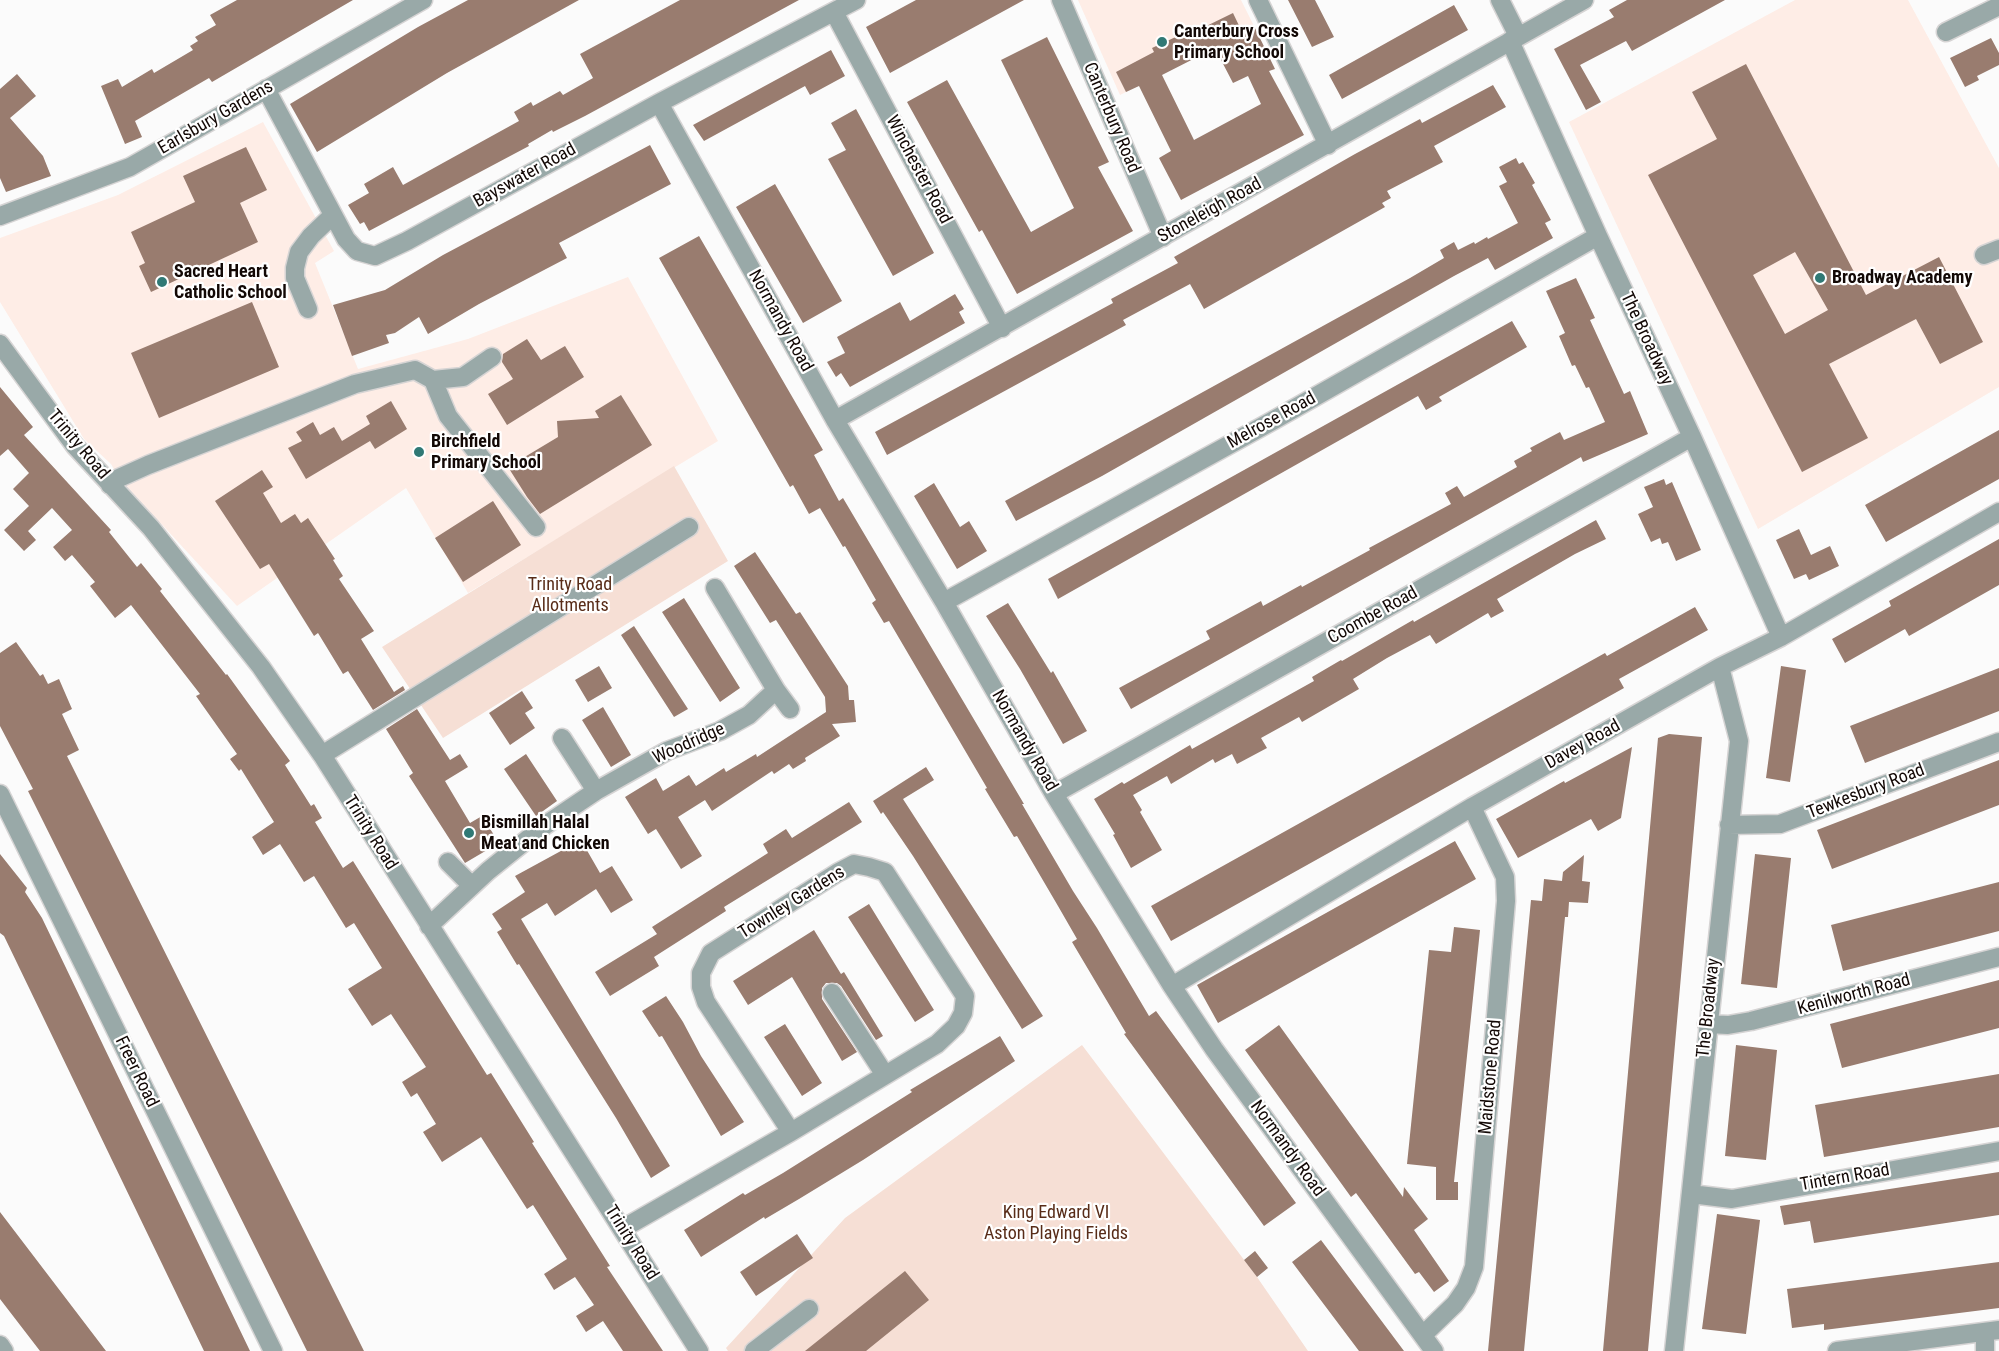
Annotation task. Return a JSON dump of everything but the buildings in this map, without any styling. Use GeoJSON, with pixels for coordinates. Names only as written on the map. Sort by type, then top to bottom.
{"type":"FeatureCollection","features":[{"type":"Feature","properties":{"kind":"street","name":"Earlsbury Gardens"},"geometry":{"type":"LineString","coordinates":[[0,216],[130,167],[423,0]]}},
{"type":"Feature","properties":{"kind":"street","name":"Bayswater Road"},"geometry":{"type":"LineString","coordinates":[[266,89],[346,239],[357,251],[375,256],[856,0]]}},
{"type":"Feature","properties":{"kind":"street","name":"Canterbury Road"},"geometry":{"type":"LineString","coordinates":[[1060,0],[1162,237]]}},
{"type":"Feature","properties":{"kind":"street"},"geometry":{"type":"LineString","coordinates":[[1258,0],[1328,145]]}},
{"type":"Feature","properties":{"kind":"street","name":"The Broadway"},"geometry":{"type":"LineString","coordinates":[[1500,0],[1514,39],[1598,236],[1692,437],[1781,637]]}},
{"type":"Feature","properties":{"kind":"street","name":"Stoneleigh Road"},"geometry":{"type":"LineString","coordinates":[[835,420],[1584,0]]}},
{"type":"Feature","properties":{"kind":"street"},"geometry":{"type":"LineString","coordinates":[[1946,32],[1999,6]]}},
{"type":"Feature","properties":{"kind":"street","name":"Winchester Road"},"geometry":{"type":"LineString","coordinates":[[834,12],[1002,328]]}},
{"type":"Feature","properties":{"kind":"street","name":"Normandy Road"},"geometry":{"type":"LineString","coordinates":[[659,103],[835,420],[944,602],[1054,794],[1172,986],[1214,1049],[1434,1351]]}},
{"type":"Feature","properties":{"kind":"street"},"geometry":{"type":"LineString","coordinates":[[308,309],[295,278],[297,260],[310,236],[333,215]]}},
{"type":"Feature","properties":{"kind":"street","name":"Melrose Road"},"geometry":{"type":"LineString","coordinates":[[944,602],[1274,420],[1598,236]]}},
{"type":"Feature","properties":{"kind":"street","name":"Trinity Road"},"geometry":{"type":"LineString","coordinates":[[0,344],[75,446],[151,528],[261,667],[322,755],[699,1351]]}},
{"type":"Feature","properties":{"kind":"street"},"geometry":{"type":"LineString","coordinates":[[110,484],[148,465],[355,384],[415,370],[433,380],[463,377],[492,357]]}},
{"type":"Feature","properties":{"kind":"street"},"geometry":{"type":"LineString","coordinates":[[433,380],[448,416],[536,528]]}},
{"type":"Feature","properties":{"kind":"street","name":"Coombe Road"},"geometry":{"type":"LineString","coordinates":[[1054,794],[1692,437]]}},
{"type":"Feature","properties":{"kind":"street","name":"Davey Road"},"geometry":{"type":"LineString","coordinates":[[1172,986],[1472,807],[1720,667],[1781,637],[1999,512]]}},
{"type":"Feature","properties":{"kind":"street"},"geometry":{"type":"LineString","coordinates":[[322,755],[689,527]]}},
{"type":"Feature","properties":{"kind":"street"},"geometry":{"type":"LineString","coordinates":[[715,588],[789,709]]}},
{"type":"Feature","properties":{"kind":"street","name":"The Broadway"},"geometry":{"type":"LineString","coordinates":[[1674,1351],[1707,1024],[1739,741],[1720,667]]}},
{"type":"Feature","properties":{"kind":"street","name":"Woodridge"},"geometry":{"type":"LineString","coordinates":[[429,926],[472,886],[544,826],[596,791],[667,751],[720,731],[749,715],[776,690]]}},
{"type":"Feature","properties":{"kind":"street"},"geometry":{"type":"LineString","coordinates":[[562,738],[596,791]]}},
{"type":"Feature","properties":{"kind":"street","name":"Tewkesbury Road"},"geometry":{"type":"LineString","coordinates":[[1729,825],[1780,824],[1999,742]]}},
{"type":"Feature","properties":{"kind":"street","name":"Freer Road"},"geometry":{"type":"LineString","coordinates":[[0,794],[273,1351]]}},
{"type":"Feature","properties":{"kind":"street","name":"Maidstone Road"},"geometry":{"type":"LineString","coordinates":[[1422,1335],[1455,1304],[1466,1288],[1474,1267],[1506,901],[1505,877],[1472,807]]}},
{"type":"Feature","properties":{"kind":"street"},"geometry":{"type":"LineString","coordinates":[[448,862],[472,886]]}},
{"type":"Feature","properties":{"kind":"street","name":"Townley Gardens"},"geometry":{"type":"LineString","coordinates":[[622,1228],[791,1132],[937,1044],[956,1026],[963,1013],[965,996],[885,872],[854,864],[837,873],[711,953],[701,973],[701,987],[706,1002],[791,1132]]}},
{"type":"Feature","properties":{"kind":"street","name":"Kenilworth Road"},"geometry":{"type":"LineString","coordinates":[[1707,1024],[1728,1025],[1751,1022],[1999,957]]}},
{"type":"Feature","properties":{"kind":"street"},"geometry":{"type":"LineString","coordinates":[[832,993],[885,1075]]}},
{"type":"Feature","properties":{"kind":"street","name":"Tintern Road"},"geometry":{"type":"LineString","coordinates":[[1691,1194],[1732,1199],[1999,1151]]}},
{"type":"Feature","properties":{"kind":"street"},"geometry":{"type":"LineString","coordinates":[[754,1351],[809,1309]]}},
{"type":"Feature","properties":{"kind":"street"},"geometry":{"type":"LineString","coordinates":[[1837,1351],[1992,1331],[1984,1351]]}},
{"type":"Feature","properties":{"kind":"street"},"geometry":{"type":"LineString","coordinates":[[0,1345],[4,1351]]}},
{"type":"Feature","properties":{"kind":"shaded area","name":"Canterbury Cross Primary School"},"geometry":{"type":"Polygon","coordinates":[[[1078,0],[1241,0],[1255,28],[1120,95],[1078,0]]]}},
{"type":"Feature","properties":{"kind":"shaded area","name":"Broadway Academy"},"geometry":{"type":"Polygon","coordinates":[[[1795,0],[1908,0],[1999,168],[1999,387],[1758,529],[1569,122],[1795,0]]]}},
{"type":"Feature","properties":{"kind":"shaded area"},"geometry":{"type":"Polygon","coordinates":[[[263,122],[334,251],[315,263],[358,369],[468,339],[628,277],[718,441],[468,593],[406,488],[237,606],[119,478],[111,464],[84,439],[0,302],[0,238],[118,195],[263,122]]]}},
{"type":"Feature","properties":{"kind":"green space","name":"Trinity Road Allotments"},"geometry":{"type":"Polygon","coordinates":[[[674,466],[728,561],[443,738],[382,647],[674,466]]]}},
{"type":"Feature","properties":{"kind":"green space","name":"King Edward VI Aston Playing Fields"},"geometry":{"type":"Polygon","coordinates":[[[1082,1045],[1257,1277],[1308,1351],[728,1351],[726,1348],[845,1218],[1082,1045]]]}},
{"type":"Feature","properties":{"kind":"place","name":"Canterbury Cross Primary School"},"geometry":{"type":"Point","coordinates":[1162,42]}},
{"type":"Feature","properties":{"kind":"place","name":"Broadway Academy"},"geometry":{"type":"Point","coordinates":[1820,278]}},
{"type":"Feature","properties":{"kind":"place","name":"Sacred Heart Catholic School"},"geometry":{"type":"Point","coordinates":[162,282]}},
{"type":"Feature","properties":{"kind":"place","name":"Birchfield Primary School"},"geometry":{"type":"Point","coordinates":[419,452]}},
{"type":"Feature","properties":{"kind":"place","name":"Bismillah Halal Meat and Chicken"},"geometry":{"type":"Point","coordinates":[469,833]}}]}
